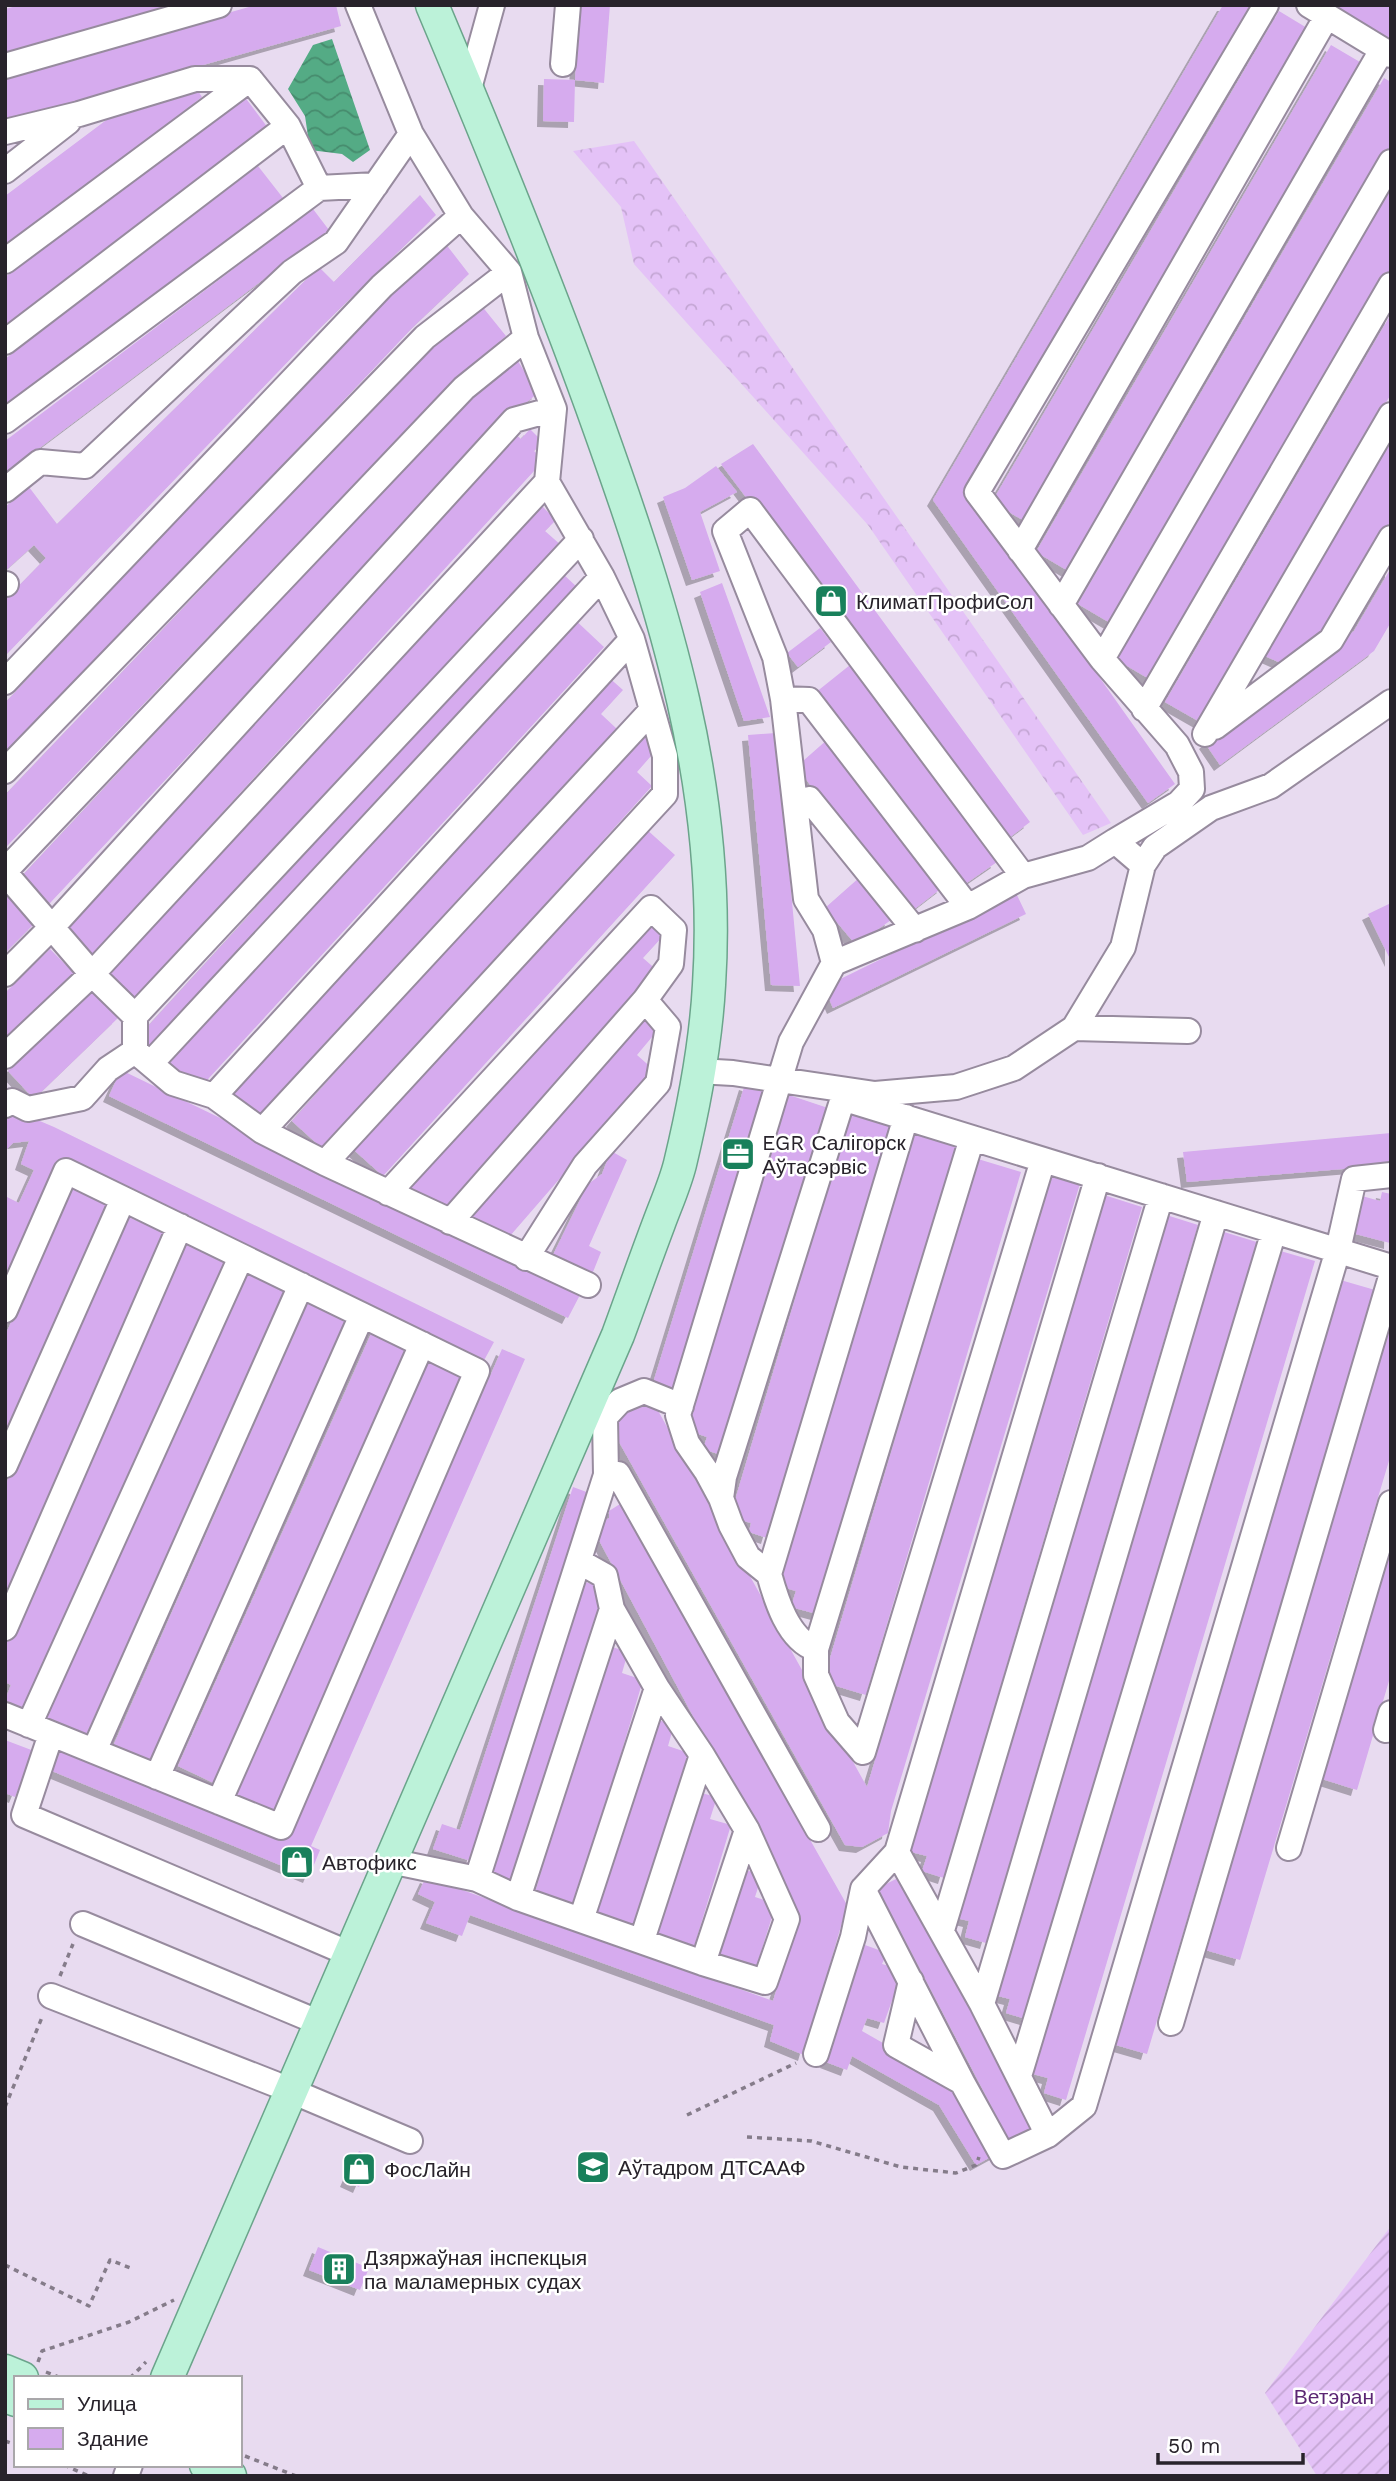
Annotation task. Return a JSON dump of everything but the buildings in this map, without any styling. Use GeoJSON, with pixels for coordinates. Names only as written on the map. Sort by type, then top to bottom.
{"type":"FeatureCollection","features":[{"type":"Feature","properties":{"kind":"main road"},"geometry":{"type":"LineString","coordinates":[[158,2369],[291,2090],[618,1335],[680,1166],[698,1071],[709,985],[710,902],[704,819],[695,744],[679,672],[640,540],[528,235],[432,5]]}},
{"type":"Feature","properties":{"kind":"main road"},"geometry":{"type":"LineString","coordinates":[[210,2467],[230,2476]]}},
{"type":"Feature","properties":{"kind":"lane"},"geometry":{"type":"LineString","coordinates":[[5,66],[219,5]]}},
{"type":"Feature","properties":{"kind":"lane"},"geometry":{"type":"LineString","coordinates":[[325,1163],[665,794],[665,756],[632,639],[602,577],[547,482],[554,409],[526,338],[509,272],[461,216],[411,134],[359,5]]}},
{"type":"Feature","properties":{"kind":"lane"},"geometry":{"type":"LineString","coordinates":[[468,92],[492,5]]}},
{"type":"Feature","properties":{"kind":"lane"},"geometry":{"type":"LineString","coordinates":[[563,64],[568,5]]}},
{"type":"Feature","properties":{"kind":"lane"},"geometry":{"type":"LineString","coordinates":[[769,1574],[748,1557],[731,1525],[721,1498],[687,1443],[678,1415],[792,1042],[834,963],[968,907],[1023,876],[1088,858],[1179,803],[1192,789],[1191,772],[1177,745],[1102,659],[977,492],[1266,5]]}},
{"type":"Feature","properties":{"kind":"lane"},"geometry":{"type":"LineString","coordinates":[[1020,550],[1318,11],[1387,53],[1061,605]]}},
{"type":"Feature","properties":{"kind":"lane"},"geometry":{"type":"LineString","coordinates":[[5,132],[79,114],[195,79],[250,79]]}},
{"type":"Feature","properties":{"kind":"lane"},"geometry":{"type":"LineString","coordinates":[[250,79],[288,125],[319,188]]}},
{"type":"Feature","properties":{"kind":"lane"},"geometry":{"type":"LineString","coordinates":[[5,261],[250,79]]}},
{"type":"Feature","properties":{"kind":"lane"},"geometry":{"type":"LineString","coordinates":[[5,171],[79,114]]}},
{"type":"Feature","properties":{"kind":"lane"},"geometry":{"type":"LineString","coordinates":[[5,342],[288,125]]}},
{"type":"Feature","properties":{"kind":"lane"},"geometry":{"type":"LineString","coordinates":[[5,490],[40,462],[85,466],[292,272],[335,242],[411,134]]}},
{"type":"Feature","properties":{"kind":"lane"},"geometry":{"type":"LineString","coordinates":[[1102,659],[1391,162]]}},
{"type":"Feature","properties":{"kind":"lane"},"geometry":{"type":"LineString","coordinates":[[5,421],[319,188],[376,184]]}},
{"type":"Feature","properties":{"kind":"lane"},"geometry":{"type":"LineString","coordinates":[[5,682],[382,286],[461,216]]}},
{"type":"Feature","properties":{"kind":"lane"},"geometry":{"type":"LineString","coordinates":[[488,246],[528,235]]}},
{"type":"Feature","properties":{"kind":"lane"},"geometry":{"type":"LineString","coordinates":[[5,772],[425,337],[509,272]]}},
{"type":"Feature","properties":{"kind":"lane"},"geometry":{"type":"LineString","coordinates":[[1144,709],[1391,285]]}},
{"type":"Feature","properties":{"kind":"lane"},"geometry":{"type":"LineString","coordinates":[[526,338],[464,388],[5,872],[92,974],[135,1016],[143,1057],[173,1083],[214,1096],[262,1131],[325,1163],[588,1285]]}},
{"type":"Feature","properties":{"kind":"lane"},"geometry":{"type":"LineString","coordinates":[[5,974],[52,927],[514,420],[554,409]]}},
{"type":"Feature","properties":{"kind":"lane"},"geometry":{"type":"LineString","coordinates":[[1205,734],[1391,415]]}},
{"type":"Feature","properties":{"kind":"lane"},"geometry":{"type":"LineString","coordinates":[[5,1056],[92,974],[547,482]]}},
{"type":"Feature","properties":{"kind":"lane"},"geometry":{"type":"LineString","coordinates":[[834,963],[825,930],[806,899],[783,699],[775,657],[725,531],[750,510],[1023,876]]}},
{"type":"Feature","properties":{"kind":"lane"},"geometry":{"type":"LineString","coordinates":[[1177,745],[1205,734],[1331,640],[1391,538]]}},
{"type":"Feature","properties":{"kind":"lane"},"geometry":{"type":"LineString","coordinates":[[135,1016],[581,539]]}},
{"type":"Feature","properties":{"kind":"lane"},"geometry":{"type":"LineString","coordinates":[[5,1105],[12,1101],[28,1109],[82,1098],[107,1069],[143,1057],[602,577]]}},
{"type":"Feature","properties":{"kind":"lane"},"geometry":{"type":"LineString","coordinates":[[214,1096],[632,639]]}},
{"type":"Feature","properties":{"kind":"lane"},"geometry":{"type":"LineString","coordinates":[[783,699],[808,700],[968,907]]}},
{"type":"Feature","properties":{"kind":"lane"},"geometry":{"type":"LineString","coordinates":[[698,1071],[875,1094],[956,1087],[1014,1068],[1074,1028],[1123,947],[1143,865],[1156,847],[1211,808],[1271,786],[1391,702]]}},
{"type":"Feature","properties":{"kind":"lane"},"geometry":{"type":"LineString","coordinates":[[262,1131],[651,711]]}},
{"type":"Feature","properties":{"kind":"lane"},"geometry":{"type":"LineString","coordinates":[[809,799],[915,930]]}},
{"type":"Feature","properties":{"kind":"lane"},"geometry":{"type":"LineString","coordinates":[[1115,841],[1143,865]]}},
{"type":"Feature","properties":{"kind":"lane"},"geometry":{"type":"LineString","coordinates":[[388,1193],[651,908],[674,930],[671,964],[645,1000],[450,1222]]}},
{"type":"Feature","properties":{"kind":"lane"},"geometry":{"type":"LineString","coordinates":[[526,1258],[585,1166],[659,1083],[668,1027],[645,1000]]}},
{"type":"Feature","properties":{"kind":"lane"},"geometry":{"type":"LineString","coordinates":[[1074,1028],[1188,1031]]}},
{"type":"Feature","properties":{"kind":"lane"},"geometry":{"type":"LineString","coordinates":[[819,1087],[843,1098],[1391,1267]]}},
{"type":"Feature","properties":{"kind":"lane"},"geometry":{"type":"LineString","coordinates":[[721,1498],[724,1477],[843,1098]]}},
{"type":"Feature","properties":{"kind":"lane"},"geometry":{"type":"LineString","coordinates":[[816,1649],[805,1646],[779,1609],[769,1574],[906,1117]]}},
{"type":"Feature","properties":{"kind":"lane"},"geometry":{"type":"LineString","coordinates":[[972,1138],[816,1649],[816,1675],[837,1722],[863,1752],[1043,1160]]}},
{"type":"Feature","properties":{"kind":"lane"},"geometry":{"type":"LineString","coordinates":[[5,1310],[66,1171],[477,1371],[281,1827],[5,1715]]}},
{"type":"Feature","properties":{"kind":"lane"},"geometry":{"type":"LineString","coordinates":[[863,1889],[1003,2157],[1048,2135],[1084,2106],[1338,1250],[1354,1180],[1391,1175]]}},
{"type":"Feature","properties":{"kind":"lane"},"geometry":{"type":"LineString","coordinates":[[816,2054],[853,1937],[863,1889],[897,1852],[1098,1176]]}},
{"type":"Feature","properties":{"kind":"lane"},"geometry":{"type":"LineString","coordinates":[[942,1930],[1161,1196]]}},
{"type":"Feature","properties":{"kind":"lane"},"geometry":{"type":"LineString","coordinates":[[5,1465],[123,1199]]}},
{"type":"Feature","properties":{"kind":"lane"},"geometry":{"type":"LineString","coordinates":[[982,2004],[1216,1213]]}},
{"type":"Feature","properties":{"kind":"lane"},"geometry":{"type":"LineString","coordinates":[[5,1628],[180,1226]]}},
{"type":"Feature","properties":{"kind":"lane"},"geometry":{"type":"LineString","coordinates":[[1018,2076],[1274,1231]]}},
{"type":"Feature","properties":{"kind":"lane"},"geometry":{"type":"LineString","coordinates":[[241,1256],[40,1730],[24,1815],[350,1954]]}},
{"type":"Feature","properties":{"kind":"lane"},"geometry":{"type":"LineString","coordinates":[[1171,2023],[1391,1277]]}},
{"type":"Feature","properties":{"kind":"lane"},"geometry":{"type":"LineString","coordinates":[[94,1751],[301,1285]]}},
{"type":"Feature","properties":{"kind":"lane"},"geometry":{"type":"LineString","coordinates":[[158,1777],[362,1315]]}},
{"type":"Feature","properties":{"kind":"lane"},"geometry":{"type":"LineString","coordinates":[[219,1802],[422,1344]]}},
{"type":"Feature","properties":{"kind":"lane"},"geometry":{"type":"LineString","coordinates":[[477,1879],[606,1475],[605,1417],[620,1401],[645,1391],[681,1406]]}},
{"type":"Feature","properties":{"kind":"lane"},"geometry":{"type":"LineString","coordinates":[[606,1475],[618,1474],[818,1829]]}},
{"type":"Feature","properties":{"kind":"lane"},"geometry":{"type":"LineString","coordinates":[[1289,1848],[1391,1503]]}},
{"type":"Feature","properties":{"kind":"lane"},"geometry":{"type":"LineString","coordinates":[[390,1861],[477,1879],[518,1898],[765,1982],[787,1919],[747,1830],[702,1755],[657,1688],[612,1609],[605,1576],[580,1562]]}},
{"type":"Feature","properties":{"kind":"lane"},"geometry":{"type":"LineString","coordinates":[[518,1898],[612,1609]]}},
{"type":"Feature","properties":{"kind":"lane"},"geometry":{"type":"LineString","coordinates":[[581,1920],[657,1688]]}},
{"type":"Feature","properties":{"kind":"lane"},"geometry":{"type":"LineString","coordinates":[[642,1940],[702,1755]]}},
{"type":"Feature","properties":{"kind":"lane"},"geometry":{"type":"LineString","coordinates":[[704,1963],[747,1830]]}},
{"type":"Feature","properties":{"kind":"lane"},"geometry":{"type":"LineString","coordinates":[[897,1852],[982,2004],[1048,2135]]}},
{"type":"Feature","properties":{"kind":"lane"},"geometry":{"type":"LineString","coordinates":[[83,1924],[320,2023]]}},
{"type":"Feature","properties":{"kind":"lane"},"geometry":{"type":"LineString","coordinates":[[911,1981],[896,2045],[962,2082]]}},
{"type":"Feature","properties":{"kind":"lane"},"geometry":{"type":"LineString","coordinates":[[51,1997],[291,2090],[410,2141]]}},
{"type":"Feature","properties":{"kind":"path"},"geometry":{"type":"LineString","coordinates":[[687,2115],[816,2054]]}},
{"type":"Feature","properties":{"kind":"path"},"geometry":{"type":"LineString","coordinates":[[747,2137],[811,2141],[901,2167],[956,2173],[976,2165],[981,2151],[995,2141]]}},
{"type":"Feature","properties":{"kind":"path"},"geometry":{"type":"LineString","coordinates":[[5,2266],[89,2306],[110,2260],[133,2269]]}},
{"type":"Feature","properties":{"kind":"path"},"geometry":{"type":"LineString","coordinates":[[33,2373],[42,2351],[129,2322],[177,2298]]}},
{"type":"Feature","properties":{"kind":"path"},"geometry":{"type":"LineString","coordinates":[[136,2376],[158,2369]]}},
{"type":"Feature","properties":{"kind":"path"},"geometry":{"type":"LineString","coordinates":[[242,2455],[296,2476]]}},
{"type":"Feature","properties":{"kind":"path"},"geometry":{"type":"LineString","coordinates":[[69,2467],[89,2476]]}},
{"type":"Feature","properties":{"kind":"green space"},"geometry":{"type":"Polygon","coordinates":[[[634,141],[1111,823],[1083,835],[868,525],[634,264],[621,207],[573,151],[634,141]]]}},
{"type":"Feature","properties":{"kind":"green space","name":"Ветэран"},"geometry":{"type":"Polygon","coordinates":[[[1391,2226],[1391,2476],[1317,2476],[1265,2393],[1391,2226]]]}},
{"type":"Feature","properties":{"kind":"water"},"geometry":{"type":"Polygon","coordinates":[[[332,39],[370,150],[353,162],[342,154],[310,150],[305,116],[288,89],[313,45],[332,39]]]}},
{"type":"Feature","properties":{"kind":"place","name":"КлиматПрофиСол"},"geometry":{"type":"Point","coordinates":[831,601]}},
{"type":"Feature","properties":{"kind":"place","name":"EGR Салігорск Аўтасэрвіс"},"geometry":{"type":"Point","coordinates":[738,1154]}},
{"type":"Feature","properties":{"kind":"place","name":"Автофикс"},"geometry":{"type":"Point","coordinates":[297,1862]}},
{"type":"Feature","properties":{"kind":"place","name":"Аўтадром ДТСААФ"},"geometry":{"type":"Point","coordinates":[593,2167]}},
{"type":"Feature","properties":{"kind":"place","name":"ФосЛайн"},"geometry":{"type":"Point","coordinates":[359,2169]}},
{"type":"Feature","properties":{"kind":"place","name":"Дзяржаўная інспекцыя па маламерных судах"},"geometry":{"type":"Point","coordinates":[339,2269]}}]}
